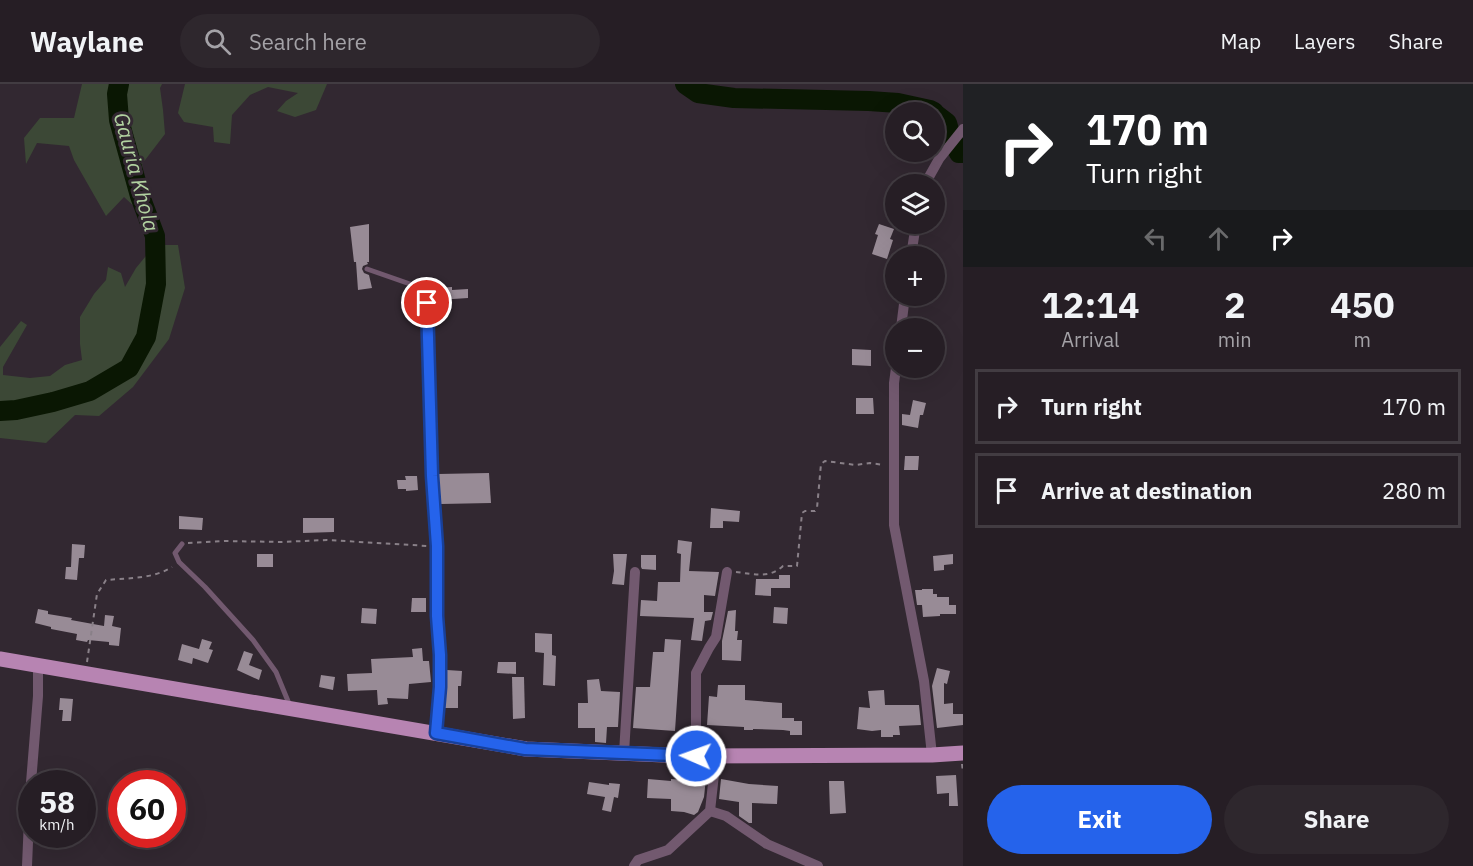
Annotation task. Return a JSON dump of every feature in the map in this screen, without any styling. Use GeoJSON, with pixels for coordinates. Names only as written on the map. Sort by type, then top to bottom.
{"type":"FeatureCollection","features":[{"type":"Feature","properties":{"kind":"main road"},"geometry":{"type":"LineString","coordinates":[[0,659],[525,749],[696,756],[963,753]]}},
{"type":"Feature","properties":{"kind":"street"},"geometry":{"type":"LineString","coordinates":[[931,174],[939,159],[962,131]]}},
{"type":"Feature","properties":{"kind":"street"},"geometry":{"type":"LineString","coordinates":[[895,378],[894,525],[924,681],[932,754]]}},
{"type":"Feature","properties":{"kind":"street"},"geometry":{"type":"LineString","coordinates":[[624,753],[635,572]]}},
{"type":"Feature","properties":{"kind":"street"},"geometry":{"type":"LineString","coordinates":[[696,756],[696,673],[716,637],[727,572]]}},
{"type":"Feature","properties":{"kind":"street"},"geometry":{"type":"LineString","coordinates":[[27,866],[38,666]]}},
{"type":"Feature","properties":{"kind":"street"},"geometry":{"type":"LineString","coordinates":[[634,866],[638,860],[668,850],[710,811],[716,756]]}},
{"type":"Feature","properties":{"kind":"street"},"geometry":{"type":"LineString","coordinates":[[710,811],[726,816],[767,844],[818,866]]}},
{"type":"Feature","properties":{"kind":"lane"},"geometry":{"type":"LineString","coordinates":[[367,269],[410,284],[427,303],[440,687],[436,733]]}},
{"type":"Feature","properties":{"kind":"lane"},"geometry":{"type":"LineString","coordinates":[[182,544],[175,554],[179,562],[253,640],[276,672],[290,708]]}},
{"type":"Feature","properties":{"kind":"path"},"geometry":{"type":"LineString","coordinates":[[727,572],[768,576],[783,566],[797,566],[802,513],[814,511],[817,508],[822,464],[825,461],[856,465],[870,463],[883,465],[894,461]]}},
{"type":"Feature","properties":{"kind":"path"},"geometry":{"type":"LineString","coordinates":[[182,544],[225,541],[327,540],[437,546]]}},
{"type":"Feature","properties":{"kind":"path"},"geometry":{"type":"LineString","coordinates":[[85,674],[98,594],[106,580],[139,578],[164,571],[179,562]]}},
{"type":"Feature","properties":{"kind":"green space"},"geometry":{"type":"Polygon","coordinates":[[[82,84],[162,84],[160,88],[165,134],[142,164],[150,209],[136,208],[124,197],[106,216],[74,160],[69,146],[37,143],[26,164],[24,138],[40,118],[74,118],[82,84]]]}},
{"type":"Feature","properties":{"kind":"green space"},"geometry":{"type":"Polygon","coordinates":[[[185,84],[327,84],[316,110],[295,117],[277,111],[298,93],[268,87],[250,95],[232,115],[230,144],[214,142],[213,127],[184,122],[178,113],[185,84]]]}},
{"type":"Feature","properties":{"kind":"green space"},"geometry":{"type":"Polygon","coordinates":[[[155,245],[178,245],[185,288],[169,339],[133,387],[99,416],[75,415],[46,443],[0,438],[0,347],[21,321],[27,325],[3,367],[3,375],[30,378],[50,376],[65,365],[82,360],[80,317],[106,280],[108,267],[121,273],[125,287],[136,268],[155,245]]]}},
{"type":"Feature","properties":{"kind":"building"},"geometry":{"type":"Polygon","coordinates":[[[369,224],[369,262],[362,269],[369,275],[372,288],[358,290],[350,227],[369,224]]]}},
{"type":"Feature","properties":{"kind":"building"},"geometry":{"type":"Polygon","coordinates":[[[879,224],[885,226],[885,234],[892,234],[891,246],[885,246],[885,258],[872,254],[878,235],[875,234],[879,224]]]}},
{"type":"Feature","properties":{"kind":"building"},"geometry":{"type":"Polygon","coordinates":[[[452,287],[452,290],[468,289],[468,298],[438,300],[437,288],[452,287]]]}},
{"type":"Feature","properties":{"kind":"building"},"geometry":{"type":"Polygon","coordinates":[[[852,349],[871,350],[871,366],[852,365],[852,349]]]}},
{"type":"Feature","properties":{"kind":"building"},"geometry":{"type":"Polygon","coordinates":[[[856,398],[873,398],[874,414],[856,414],[856,398]]]}},
{"type":"Feature","properties":{"kind":"building"},"geometry":{"type":"Polygon","coordinates":[[[913,400],[926,403],[923,415],[920,415],[918,428],[902,425],[902,414],[910,415],[913,400]]]}},
{"type":"Feature","properties":{"kind":"building"},"geometry":{"type":"Polygon","coordinates":[[[905,456],[919,456],[918,470],[904,470],[905,456]]]}},
{"type":"Feature","properties":{"kind":"building"},"geometry":{"type":"Polygon","coordinates":[[[489,473],[491,503],[441,504],[438,474],[489,473]]]}},
{"type":"Feature","properties":{"kind":"building"},"geometry":{"type":"Polygon","coordinates":[[[405,476],[417,476],[418,490],[398,489],[397,480],[406,480],[405,476]]]}},
{"type":"Feature","properties":{"kind":"building"},"geometry":{"type":"Polygon","coordinates":[[[711,508],[740,511],[739,522],[723,521],[723,528],[710,528],[711,508]]]}},
{"type":"Feature","properties":{"kind":"building"},"geometry":{"type":"Polygon","coordinates":[[[179,516],[203,518],[202,530],[179,529],[179,516]]]}},
{"type":"Feature","properties":{"kind":"building"},"geometry":{"type":"Polygon","coordinates":[[[303,518],[334,518],[334,532],[303,533],[303,518]]]}},
{"type":"Feature","properties":{"kind":"building"},"geometry":{"type":"Polygon","coordinates":[[[678,540],[692,542],[689,571],[719,572],[715,596],[704,595],[704,612],[713,612],[711,620],[705,621],[702,641],[691,640],[694,618],[640,616],[641,600],[657,601],[658,582],[680,582],[681,554],[677,553],[678,540]]]}},
{"type":"Feature","properties":{"kind":"building"},"geometry":{"type":"Polygon","coordinates":[[[72,544],[85,545],[84,558],[79,558],[77,580],[65,579],[66,567],[71,567],[72,544]]]}},
{"type":"Feature","properties":{"kind":"building"},"geometry":{"type":"Polygon","coordinates":[[[257,554],[273,554],[273,567],[257,567],[257,554]]]}},
{"type":"Feature","properties":{"kind":"building"},"geometry":{"type":"Polygon","coordinates":[[[613,554],[627,554],[624,585],[612,584],[613,554]]]}},
{"type":"Feature","properties":{"kind":"building"},"geometry":{"type":"Polygon","coordinates":[[[953,554],[953,564],[944,565],[944,570],[934,571],[933,556],[953,554]]]}},
{"type":"Feature","properties":{"kind":"building"},"geometry":{"type":"Polygon","coordinates":[[[641,555],[656,555],[656,570],[642,569],[641,555]]]}},
{"type":"Feature","properties":{"kind":"building"},"geometry":{"type":"Polygon","coordinates":[[[779,575],[790,575],[790,588],[771,588],[771,596],[755,595],[756,579],[779,579],[779,575]]]}},
{"type":"Feature","properties":{"kind":"building"},"geometry":{"type":"Polygon","coordinates":[[[933,589],[933,594],[937,594],[937,597],[949,597],[949,605],[956,605],[956,614],[923,617],[922,605],[917,605],[915,590],[933,589]]]}},
{"type":"Feature","properties":{"kind":"building"},"geometry":{"type":"Polygon","coordinates":[[[412,598],[426,598],[426,612],[411,612],[412,598]]]}},
{"type":"Feature","properties":{"kind":"building"},"geometry":{"type":"Polygon","coordinates":[[[774,607],[788,608],[787,624],[773,623],[774,607]]]}},
{"type":"Feature","properties":{"kind":"building"},"geometry":{"type":"Polygon","coordinates":[[[362,608],[377,609],[376,624],[361,623],[362,608]]]}},
{"type":"Feature","properties":{"kind":"building"},"geometry":{"type":"Polygon","coordinates":[[[38,609],[48,611],[48,614],[72,618],[71,620],[104,626],[105,615],[114,616],[112,626],[121,628],[119,646],[109,645],[109,642],[76,640],[77,634],[35,623],[38,609]]]}},
{"type":"Feature","properties":{"kind":"building"},"geometry":{"type":"Polygon","coordinates":[[[736,610],[735,631],[738,631],[737,640],[742,640],[741,661],[722,660],[722,641],[728,611],[736,610]]]}},
{"type":"Feature","properties":{"kind":"building"},"geometry":{"type":"Polygon","coordinates":[[[535,633],[552,634],[552,655],[556,656],[555,686],[543,685],[544,653],[535,652],[535,633]]]}},
{"type":"Feature","properties":{"kind":"building"},"geometry":{"type":"Polygon","coordinates":[[[202,639],[212,642],[209,649],[213,650],[208,663],[193,658],[192,664],[178,660],[182,644],[199,649],[202,639]]]}},
{"type":"Feature","properties":{"kind":"building"},"geometry":{"type":"Polygon","coordinates":[[[665,639],[681,640],[675,731],[633,728],[636,687],[650,687],[653,652],[664,652],[665,639]]]}},
{"type":"Feature","properties":{"kind":"building"},"geometry":{"type":"Polygon","coordinates":[[[422,648],[423,661],[429,661],[431,682],[409,684],[408,699],[387,698],[388,704],[378,705],[377,690],[348,691],[347,674],[372,673],[371,659],[413,657],[412,649],[422,648]]]}},
{"type":"Feature","properties":{"kind":"building"},"geometry":{"type":"Polygon","coordinates":[[[244,651],[253,654],[249,665],[262,670],[259,680],[237,670],[244,651]]]}},
{"type":"Feature","properties":{"kind":"building"},"geometry":{"type":"Polygon","coordinates":[[[498,662],[516,662],[516,674],[497,673],[498,662]]]}},
{"type":"Feature","properties":{"kind":"building"},"geometry":{"type":"Polygon","coordinates":[[[937,668],[950,671],[947,684],[944,683],[944,704],[953,703],[953,714],[963,714],[963,725],[937,728],[932,686],[937,668]]]}},
{"type":"Feature","properties":{"kind":"building"},"geometry":{"type":"Polygon","coordinates":[[[447,670],[462,671],[461,686],[458,686],[458,708],[445,708],[447,670]]]}},
{"type":"Feature","properties":{"kind":"building"},"geometry":{"type":"Polygon","coordinates":[[[321,675],[335,677],[333,690],[319,687],[321,675]]]}},
{"type":"Feature","properties":{"kind":"building"},"geometry":{"type":"Polygon","coordinates":[[[512,677],[524,677],[525,718],[513,719],[512,677]]]}},
{"type":"Feature","properties":{"kind":"building"},"geometry":{"type":"Polygon","coordinates":[[[599,679],[601,691],[620,692],[618,727],[607,727],[606,743],[595,742],[595,728],[578,728],[578,703],[588,703],[587,680],[599,679]]]}},
{"type":"Feature","properties":{"kind":"building"},"geometry":{"type":"Polygon","coordinates":[[[718,685],[745,685],[745,700],[782,703],[782,718],[802,721],[802,735],[790,735],[790,731],[783,730],[744,730],[744,727],[707,725],[709,696],[717,697],[718,685]]]}},
{"type":"Feature","properties":{"kind":"building"},"geometry":{"type":"Polygon","coordinates":[[[884,690],[885,705],[919,705],[921,725],[899,726],[900,735],[893,735],[893,737],[881,737],[881,730],[857,729],[859,707],[870,708],[868,691],[884,690]]]}},
{"type":"Feature","properties":{"kind":"building"},"geometry":{"type":"Polygon","coordinates":[[[60,698],[73,699],[71,721],[62,721],[63,710],[59,710],[60,698]]]}},
{"type":"Feature","properties":{"kind":"building"},"geometry":{"type":"Polygon","coordinates":[[[956,775],[958,806],[949,806],[949,793],[937,794],[936,776],[956,775]]]}},
{"type":"Feature","properties":{"kind":"building"},"geometry":{"type":"Polygon","coordinates":[[[684,777],[706,778],[704,797],[698,812],[694,815],[671,811],[671,799],[647,798],[648,779],[671,781],[671,779],[684,780],[684,777]]]}},
{"type":"Feature","properties":{"kind":"building"},"geometry":{"type":"Polygon","coordinates":[[[721,779],[778,786],[777,804],[752,803],[752,823],[749,823],[739,816],[739,802],[719,799],[721,779]]]}},
{"type":"Feature","properties":{"kind":"building"},"geometry":{"type":"Polygon","coordinates":[[[829,781],[844,781],[846,813],[830,814],[829,781]]]}},
{"type":"Feature","properties":{"kind":"building"},"geometry":{"type":"Polygon","coordinates":[[[589,782],[620,784],[618,798],[614,797],[611,812],[602,810],[605,797],[587,794],[589,782]]]}},
{"type":"Feature","properties":{"kind":"waterway","name":"Gauria Khola"},"geometry":{"type":"LineString","coordinates":[[0,411],[53,402],[90,391],[129,368],[146,337],[156,284],[155,236],[140,196],[119,120],[117,94],[119,84]]}},
{"type":"Feature","properties":{"kind":"waterway","name":"Gauria Khola"},"geometry":{"type":"LineString","coordinates":[[685,84],[698,93],[734,98],[885,102]]}},
{"type":"Feature","properties":{"kind":"waterway","name":"Gauria Khola"},"geometry":{"type":"LineString","coordinates":[[945,121],[959,153],[963,153]]}},
{"type":"Feature","properties":{"kind":"route"},"geometry":{"type":"LineString","coordinates":[[427,303],[440,655],[436,733],[525,749],[696,756]]}}]}
